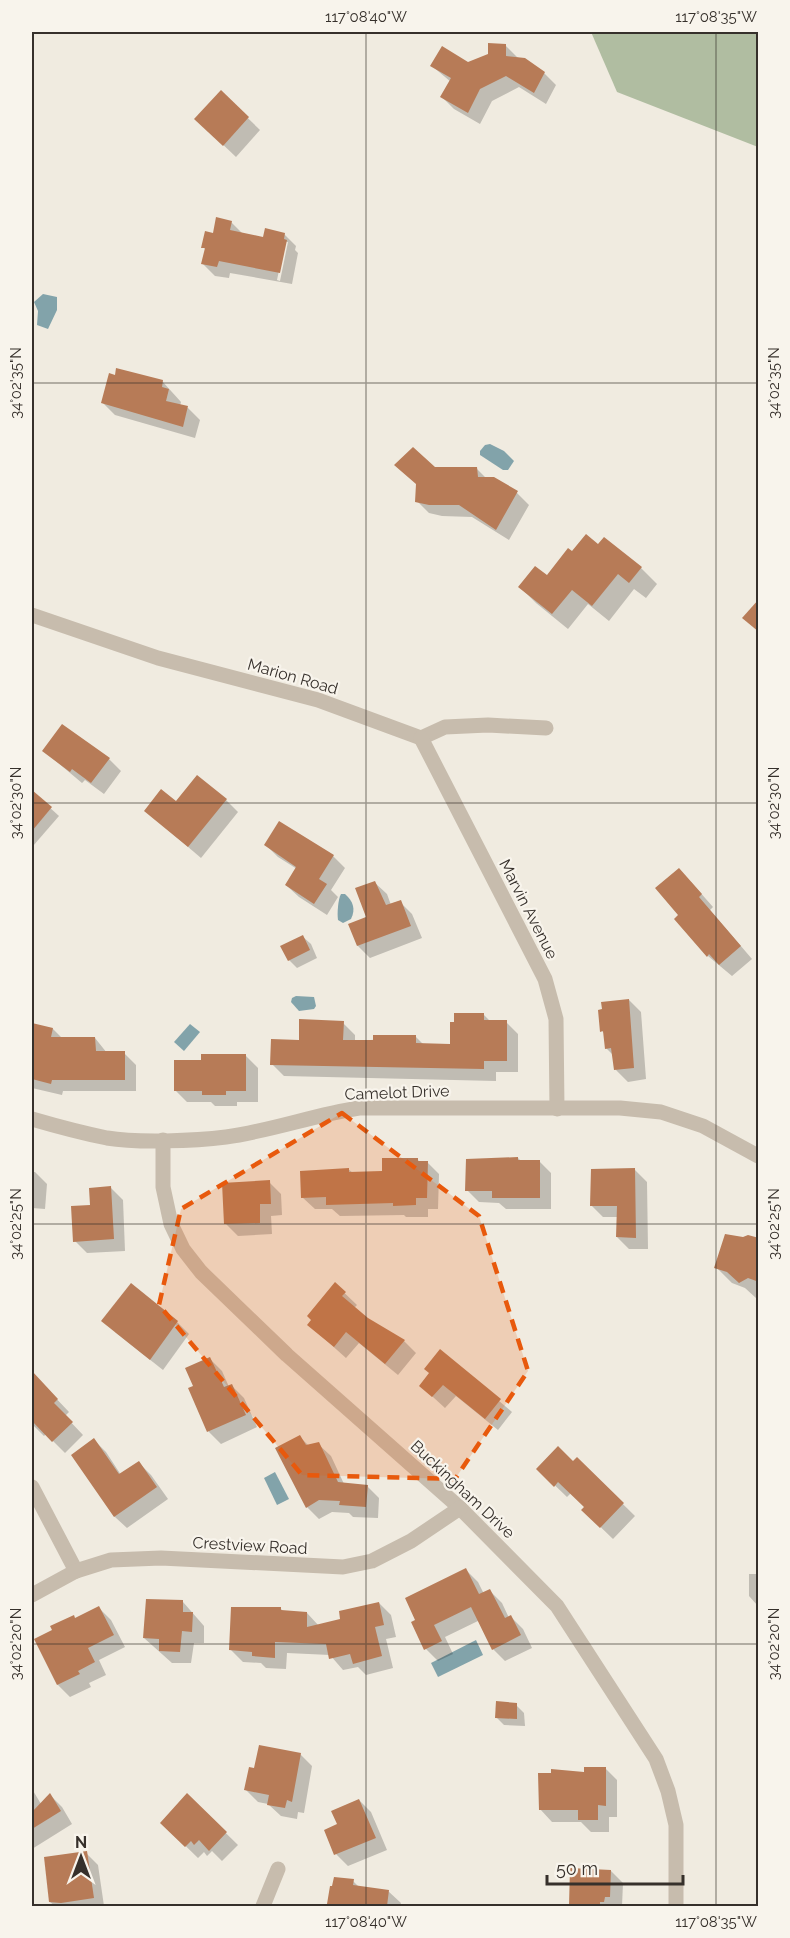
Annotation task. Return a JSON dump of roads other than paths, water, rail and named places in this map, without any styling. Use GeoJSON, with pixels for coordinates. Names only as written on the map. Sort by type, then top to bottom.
{"type":"FeatureCollection","features":[{"type":"Feature","properties":{"kind":"street","name":"Marion Road"},"geometry":{"type":"LineString","coordinates":[[32,615],[158,658],[318,700],[421,738]]}},
{"type":"Feature","properties":{"kind":"street"},"geometry":{"type":"LineString","coordinates":[[421,738],[445,726],[488,725],[546,728]]}},
{"type":"Feature","properties":{"kind":"street","name":"Marvin Avenue"},"geometry":{"type":"LineString","coordinates":[[421,738],[545,979],[556,1019],[557,1109]]}},
{"type":"Feature","properties":{"kind":"street","name":"Camelot Drive"},"geometry":{"type":"LineString","coordinates":[[32,1119],[109,1138],[163,1140],[223,1137],[278,1128],[359,1108],[620,1108],[661,1112],[703,1126],[759,1156]]}},
{"type":"Feature","properties":{"kind":"street","name":"Buckingham Drive"},"geometry":{"type":"LineString","coordinates":[[163,1140],[163,1187],[171,1224],[183,1249],[201,1272],[287,1355],[460,1508],[557,1606],[656,1759],[668,1791],[676,1825],[676,1906]]}},
{"type":"Feature","properties":{"kind":"street"},"geometry":{"type":"LineString","coordinates":[[32,1487],[76,1571]]}},
{"type":"Feature","properties":{"kind":"street","name":"Crestview Road"},"geometry":{"type":"LineString","coordinates":[[32,1595],[76,1571],[111,1560],[161,1558],[343,1567],[372,1561],[411,1541],[460,1508]]}},
{"type":"Feature","properties":{"kind":"street"},"geometry":{"type":"LineString","coordinates":[[263,1906],[278,1869]]}},
{"type":"Feature","properties":{"kind":"water"},"geometry":{"type":"Polygon","coordinates":[[[43,294],[57,297],[57,310],[48,329],[37,325],[38,311],[34,302],[43,294]]]}},
{"type":"Feature","properties":{"kind":"water"},"geometry":{"type":"Polygon","coordinates":[[[490,444],[504,451],[514,461],[508,470],[503,470],[480,455],[485,445],[490,444]]]}},
{"type":"Feature","properties":{"kind":"water"},"geometry":{"type":"Polygon","coordinates":[[[341,894],[345,894],[352,902],[353,909],[351,919],[343,923],[338,920],[338,903],[341,894]]]}},
{"type":"Feature","properties":{"kind":"water"},"geometry":{"type":"Polygon","coordinates":[[[296,996],[314,997],[316,1006],[314,1009],[299,1011],[291,1002],[296,996]]]}},
{"type":"Feature","properties":{"kind":"water"},"geometry":{"type":"Polygon","coordinates":[[[190,1024],[200,1032],[184,1051],[174,1042],[190,1024]]]}},
{"type":"Feature","properties":{"kind":"water"},"geometry":{"type":"Polygon","coordinates":[[[275,1472],[289,1499],[277,1505],[264,1478],[275,1472]]]}},
{"type":"Feature","properties":{"kind":"water"},"geometry":{"type":"Polygon","coordinates":[[[476,1640],[483,1655],[438,1677],[431,1663],[476,1640]]]}}]}
